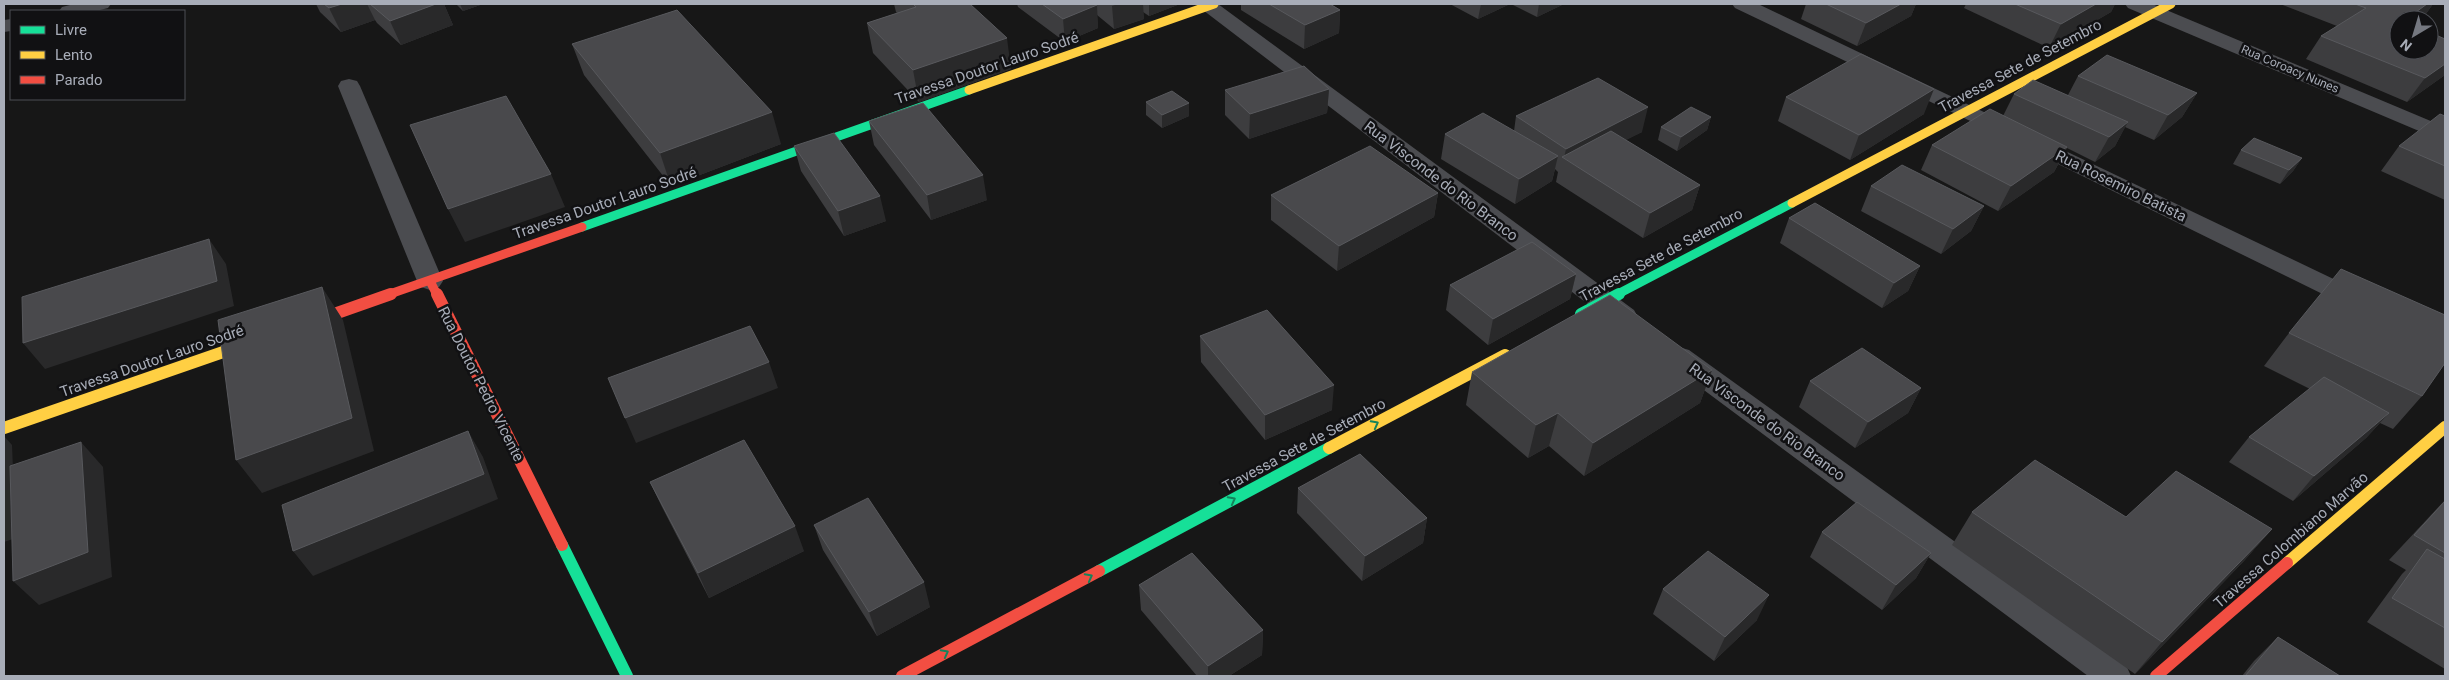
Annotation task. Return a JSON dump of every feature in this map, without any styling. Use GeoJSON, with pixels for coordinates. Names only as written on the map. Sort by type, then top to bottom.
{"type":"FeatureCollection","features":[{"type":"Feature","properties":{"kind":"street"},"geometry":{"type":"LineString","coordinates":[[74,10],[101,4]]}},
{"type":"Feature","properties":{"kind":"street","name":"Rua Rosemiro Batista"},"geometry":{"type":"LineString","coordinates":[[1742,4],[1968,111],[2383,314]]}},
{"type":"Feature","properties":{"kind":"street","name":"Travessa Doutor Lauro Sodré"},"geometry":{"type":"LineString","coordinates":[[291,329],[1209,5]]}},
{"type":"Feature","properties":{"kind":"street","name":"Rua Visconde do Rio Branco"},"geometry":{"type":"LineString","coordinates":[[1209,5],[1604,302],[2114,676]]}},
{"type":"Feature","properties":{"kind":"street","name":"Travessa Sete de Setembro"},"geometry":{"type":"LineString","coordinates":[[1569,321],[1968,111],[2153,6]]}},
{"type":"Feature","properties":{"kind":"street","name":"Rua Coroacy Nunes"},"geometry":{"type":"LineString","coordinates":[[2153,6],[2445,135]]}},
{"type":"Feature","properties":{"kind":"street","name":"Rua Doutor Pedro Vicente"},"geometry":{"type":"LineString","coordinates":[[349,86],[430,281],[627,676]]}},
{"type":"Feature","properties":{"kind":"street","name":"Travessa Doutor Lauro Sodré"},"geometry":{"type":"LineString","coordinates":[[4,428],[272,335]]}},
{"type":"Feature","properties":{"kind":"street","name":"Travessa Sete de Setembro"},"geometry":{"type":"LineString","coordinates":[[902,676],[1516,349]]}},
{"type":"Feature","properties":{"kind":"street","name":"Travessa Colombiano Marvão"},"geometry":{"type":"LineString","coordinates":[[2156,676],[2445,427]]}},
{"type":"Feature","properties":{"kind":"building"},"geometry":{"type":"Polygon","coordinates":[[[324,4],[342,4],[329,8],[324,4]]]}},
{"type":"Feature","properties":{"kind":"building"},"geometry":{"type":"Polygon","coordinates":[[[370,4],[436,4],[390,21],[370,4]]]}},
{"type":"Feature","properties":{"kind":"building"},"geometry":{"type":"Polygon","coordinates":[[[913,4],[970,4],[1007,38],[913,70],[867,23],[916,7],[913,4]]]}},
{"type":"Feature","properties":{"kind":"building"},"geometry":{"type":"Polygon","coordinates":[[[1042,4],[1095,4],[1097,5],[1063,19],[1042,4]]]}},
{"type":"Feature","properties":{"kind":"building"},"geometry":{"type":"Polygon","coordinates":[[[1269,4],[1330,4],[1340,10],[1305,25],[1269,4]]]}},
{"type":"Feature","properties":{"kind":"building"},"geometry":{"type":"Polygon","coordinates":[[[1826,4],[1901,4],[1866,23],[1826,4]]]}},
{"type":"Feature","properties":{"kind":"building"},"geometry":{"type":"Polygon","coordinates":[[[2015,4],[2096,4],[2061,24],[2015,4]]]}},
{"type":"Feature","properties":{"kind":"building"},"geometry":{"type":"Polygon","coordinates":[[[2355,4],[2427,4],[2419,10],[2389,10],[2389,60],[2439,60],[2439,36],[2445,39],[2445,64],[2425,78],[2321,36],[2366,8],[2355,4]]]}},
{"type":"Feature","properties":{"kind":"building"},"geometry":{"type":"Polygon","coordinates":[[[677,10],[772,112],[660,153],[572,44],[677,10]]]}},
{"type":"Feature","properties":{"kind":"building"},"geometry":{"type":"Polygon","coordinates":[[[1861,54],[1934,89],[1859,135],[1786,97],[1861,54]]]}},
{"type":"Feature","properties":{"kind":"building"},"geometry":{"type":"Polygon","coordinates":[[[2107,55],[2197,93],[2168,115],[2078,76],[2107,55]]]}},
{"type":"Feature","properties":{"kind":"building"},"geometry":{"type":"Polygon","coordinates":[[[1304,66],[1329,89],[1250,114],[1225,90],[1304,66]]]}},
{"type":"Feature","properties":{"kind":"building"},"geometry":{"type":"Polygon","coordinates":[[[1598,78],[1648,107],[1566,149],[1516,116],[1598,78]]]}},
{"type":"Feature","properties":{"kind":"building"},"geometry":{"type":"Polygon","coordinates":[[[2033,80],[2128,122],[2109,137],[2014,94],[2033,80]]]}},
{"type":"Feature","properties":{"kind":"building"},"geometry":{"type":"Polygon","coordinates":[[[1172,91],[1189,103],[1162,115],[1146,102],[1172,91]]]}},
{"type":"Feature","properties":{"kind":"building"},"geometry":{"type":"Polygon","coordinates":[[[506,96],[551,174],[448,209],[410,125],[506,96]]]}},
{"type":"Feature","properties":{"kind":"building"},"geometry":{"type":"Polygon","coordinates":[[[923,103],[983,175],[927,195],[869,121],[923,103]]]}},
{"type":"Feature","properties":{"kind":"building"},"geometry":{"type":"Polygon","coordinates":[[[1691,107],[1711,117],[1681,137],[1661,127],[1691,107]]]}},
{"type":"Feature","properties":{"kind":"building"},"geometry":{"type":"Polygon","coordinates":[[[1990,109],[2067,147],[2011,186],[1932,145],[1990,109]]]}},
{"type":"Feature","properties":{"kind":"building"},"geometry":{"type":"Polygon","coordinates":[[[1483,113],[1558,156],[1519,179],[1445,134],[1483,113]]]}},
{"type":"Feature","properties":{"kind":"building"},"geometry":{"type":"Polygon","coordinates":[[[2440,114],[2445,116],[2445,166],[2399,146],[2440,114]]]}},
{"type":"Feature","properties":{"kind":"building"},"geometry":{"type":"Polygon","coordinates":[[[1611,131],[1700,185],[1650,213],[1562,157],[1611,131]]]}},
{"type":"Feature","properties":{"kind":"building"},"geometry":{"type":"Polygon","coordinates":[[[834,133],[880,196],[838,211],[794,146],[834,133]]]}},
{"type":"Feature","properties":{"kind":"building"},"geometry":{"type":"Polygon","coordinates":[[[2254,138],[2302,158],[2289,170],[2241,150],[2254,138]]]}},
{"type":"Feature","properties":{"kind":"building"},"geometry":{"type":"Polygon","coordinates":[[[1370,146],[1438,193],[1339,246],[1271,195],[1370,146]]]}},
{"type":"Feature","properties":{"kind":"building"},"geometry":{"type":"Polygon","coordinates":[[[1902,165],[1984,206],[1953,229],[1871,186],[1902,165]]]}},
{"type":"Feature","properties":{"kind":"building"},"geometry":{"type":"Polygon","coordinates":[[[1815,203],[1920,266],[1894,283],[1789,218],[1815,203]]]}},
{"type":"Feature","properties":{"kind":"building"},"geometry":{"type":"Polygon","coordinates":[[[209,239],[217,281],[23,343],[22,297],[209,239]]]}},
{"type":"Feature","properties":{"kind":"building"},"geometry":{"type":"Polygon","coordinates":[[[1532,242],[1576,274],[1493,319],[1450,285],[1532,242]]]}},
{"type":"Feature","properties":{"kind":"building"},"geometry":{"type":"Polygon","coordinates":[[[2341,269],[2445,315],[2445,363],[2422,396],[2289,333],[2341,269]]]}},
{"type":"Feature","properties":{"kind":"building"},"geometry":{"type":"Polygon","coordinates":[[[322,287],[352,418],[236,460],[218,320],[322,287]]]}},
{"type":"Feature","properties":{"kind":"building"},"geometry":{"type":"Polygon","coordinates":[[[1610,295],[1712,370],[1593,443],[1558,413],[1536,425],[1472,372],[1610,295]]]}},
{"type":"Feature","properties":{"kind":"building"},"geometry":{"type":"Polygon","coordinates":[[[1267,310],[1334,385],[1265,415],[1200,336],[1267,310]]]}},
{"type":"Feature","properties":{"kind":"building"},"geometry":{"type":"Polygon","coordinates":[[[750,326],[769,362],[625,418],[608,378],[750,326]]]}},
{"type":"Feature","properties":{"kind":"building"},"geometry":{"type":"Polygon","coordinates":[[[1862,348],[1921,388],[1868,422],[1810,381],[1862,348]]]}},
{"type":"Feature","properties":{"kind":"building"},"geometry":{"type":"Polygon","coordinates":[[[2324,377],[2389,413],[2314,476],[2249,437],[2324,377]]]}},
{"type":"Feature","properties":{"kind":"building"},"geometry":{"type":"Polygon","coordinates":[[[468,431],[484,474],[293,551],[282,505],[468,431]]]}},
{"type":"Feature","properties":{"kind":"building"},"geometry":{"type":"Polygon","coordinates":[[[744,440],[795,526],[698,573],[650,482],[744,440]]]}},
{"type":"Feature","properties":{"kind":"building"},"geometry":{"type":"Polygon","coordinates":[[[81,442],[88,552],[13,581],[10,466],[81,442]]]}},
{"type":"Feature","properties":{"kind":"building"},"geometry":{"type":"Polygon","coordinates":[[[1360,454],[1427,518],[1365,556],[1298,488],[1360,454]]]}},
{"type":"Feature","properties":{"kind":"building"},"geometry":{"type":"Polygon","coordinates":[[[2035,460],[2126,517],[2176,471],[2272,529],[2162,642],[1972,512],[2035,460]]]}},
{"type":"Feature","properties":{"kind":"building"},"geometry":{"type":"Polygon","coordinates":[[[868,498],[924,582],[869,612],[814,525],[868,498]]]}},
{"type":"Feature","properties":{"kind":"building"},"geometry":{"type":"Polygon","coordinates":[[[2445,501],[2445,553],[2414,535],[2445,501]]]}},
{"type":"Feature","properties":{"kind":"building"},"geometry":{"type":"Polygon","coordinates":[[[1857,502],[1931,553],[1896,585],[1822,532],[1857,502]]]}},
{"type":"Feature","properties":{"kind":"building"},"geometry":{"type":"Polygon","coordinates":[[[2427,549],[2445,559],[2445,628],[2392,598],[2427,549]]]}},
{"type":"Feature","properties":{"kind":"building"},"geometry":{"type":"Polygon","coordinates":[[[1708,551],[1769,595],[1725,637],[1663,589],[1708,551]]]}},
{"type":"Feature","properties":{"kind":"building"},"geometry":{"type":"Polygon","coordinates":[[[1192,553],[1263,630],[1208,666],[1139,585],[1192,553]]]}},
{"type":"Feature","properties":{"kind":"building"},"geometry":{"type":"Polygon","coordinates":[[[2278,637],[2340,676],[2245,676],[2278,637]]]}},
{"type":"Feature","properties":{"kind":"traffic: fast"},"geometry":{"type":"LineString","coordinates":[[582,227],[969,90]]}},
{"type":"Feature","properties":{"kind":"traffic: fast"},"geometry":{"type":"LineString","coordinates":[[1581,314],[1792,203]]}},
{"type":"Feature","properties":{"kind":"traffic: fast"},"geometry":{"type":"LineString","coordinates":[[1099,571],[1329,448]]}},
{"type":"Feature","properties":{"kind":"traffic: fast"},"geometry":{"type":"LineString","coordinates":[[562,545],[627,676]]}},
{"type":"Feature","properties":{"kind":"traffic: slow"},"geometry":{"type":"LineString","coordinates":[[969,90],[1214,4]]}},
{"type":"Feature","properties":{"kind":"traffic: slow"},"geometry":{"type":"LineString","coordinates":[[1792,203],[2171,4]]}},
{"type":"Feature","properties":{"kind":"traffic: slow"},"geometry":{"type":"LineString","coordinates":[[4,428],[258,340]]}},
{"type":"Feature","properties":{"kind":"traffic: slow"},"geometry":{"type":"LineString","coordinates":[[1329,448],[1505,355]]}},
{"type":"Feature","properties":{"kind":"traffic: slow"},"geometry":{"type":"LineString","coordinates":[[2287,563],[2445,427]]}},
{"type":"Feature","properties":{"kind":"traffic: jam"},"geometry":{"type":"LineString","coordinates":[[303,325],[582,227]]}},
{"type":"Feature","properties":{"kind":"traffic: jam"},"geometry":{"type":"LineString","coordinates":[[430,281],[562,545]]}},
{"type":"Feature","properties":{"kind":"traffic: jam"},"geometry":{"type":"LineString","coordinates":[[2156,676],[2287,563]]}},
{"type":"Feature","properties":{"kind":"traffic: jam"},"geometry":{"type":"LineString","coordinates":[[902,676],[1099,571]]}}]}
